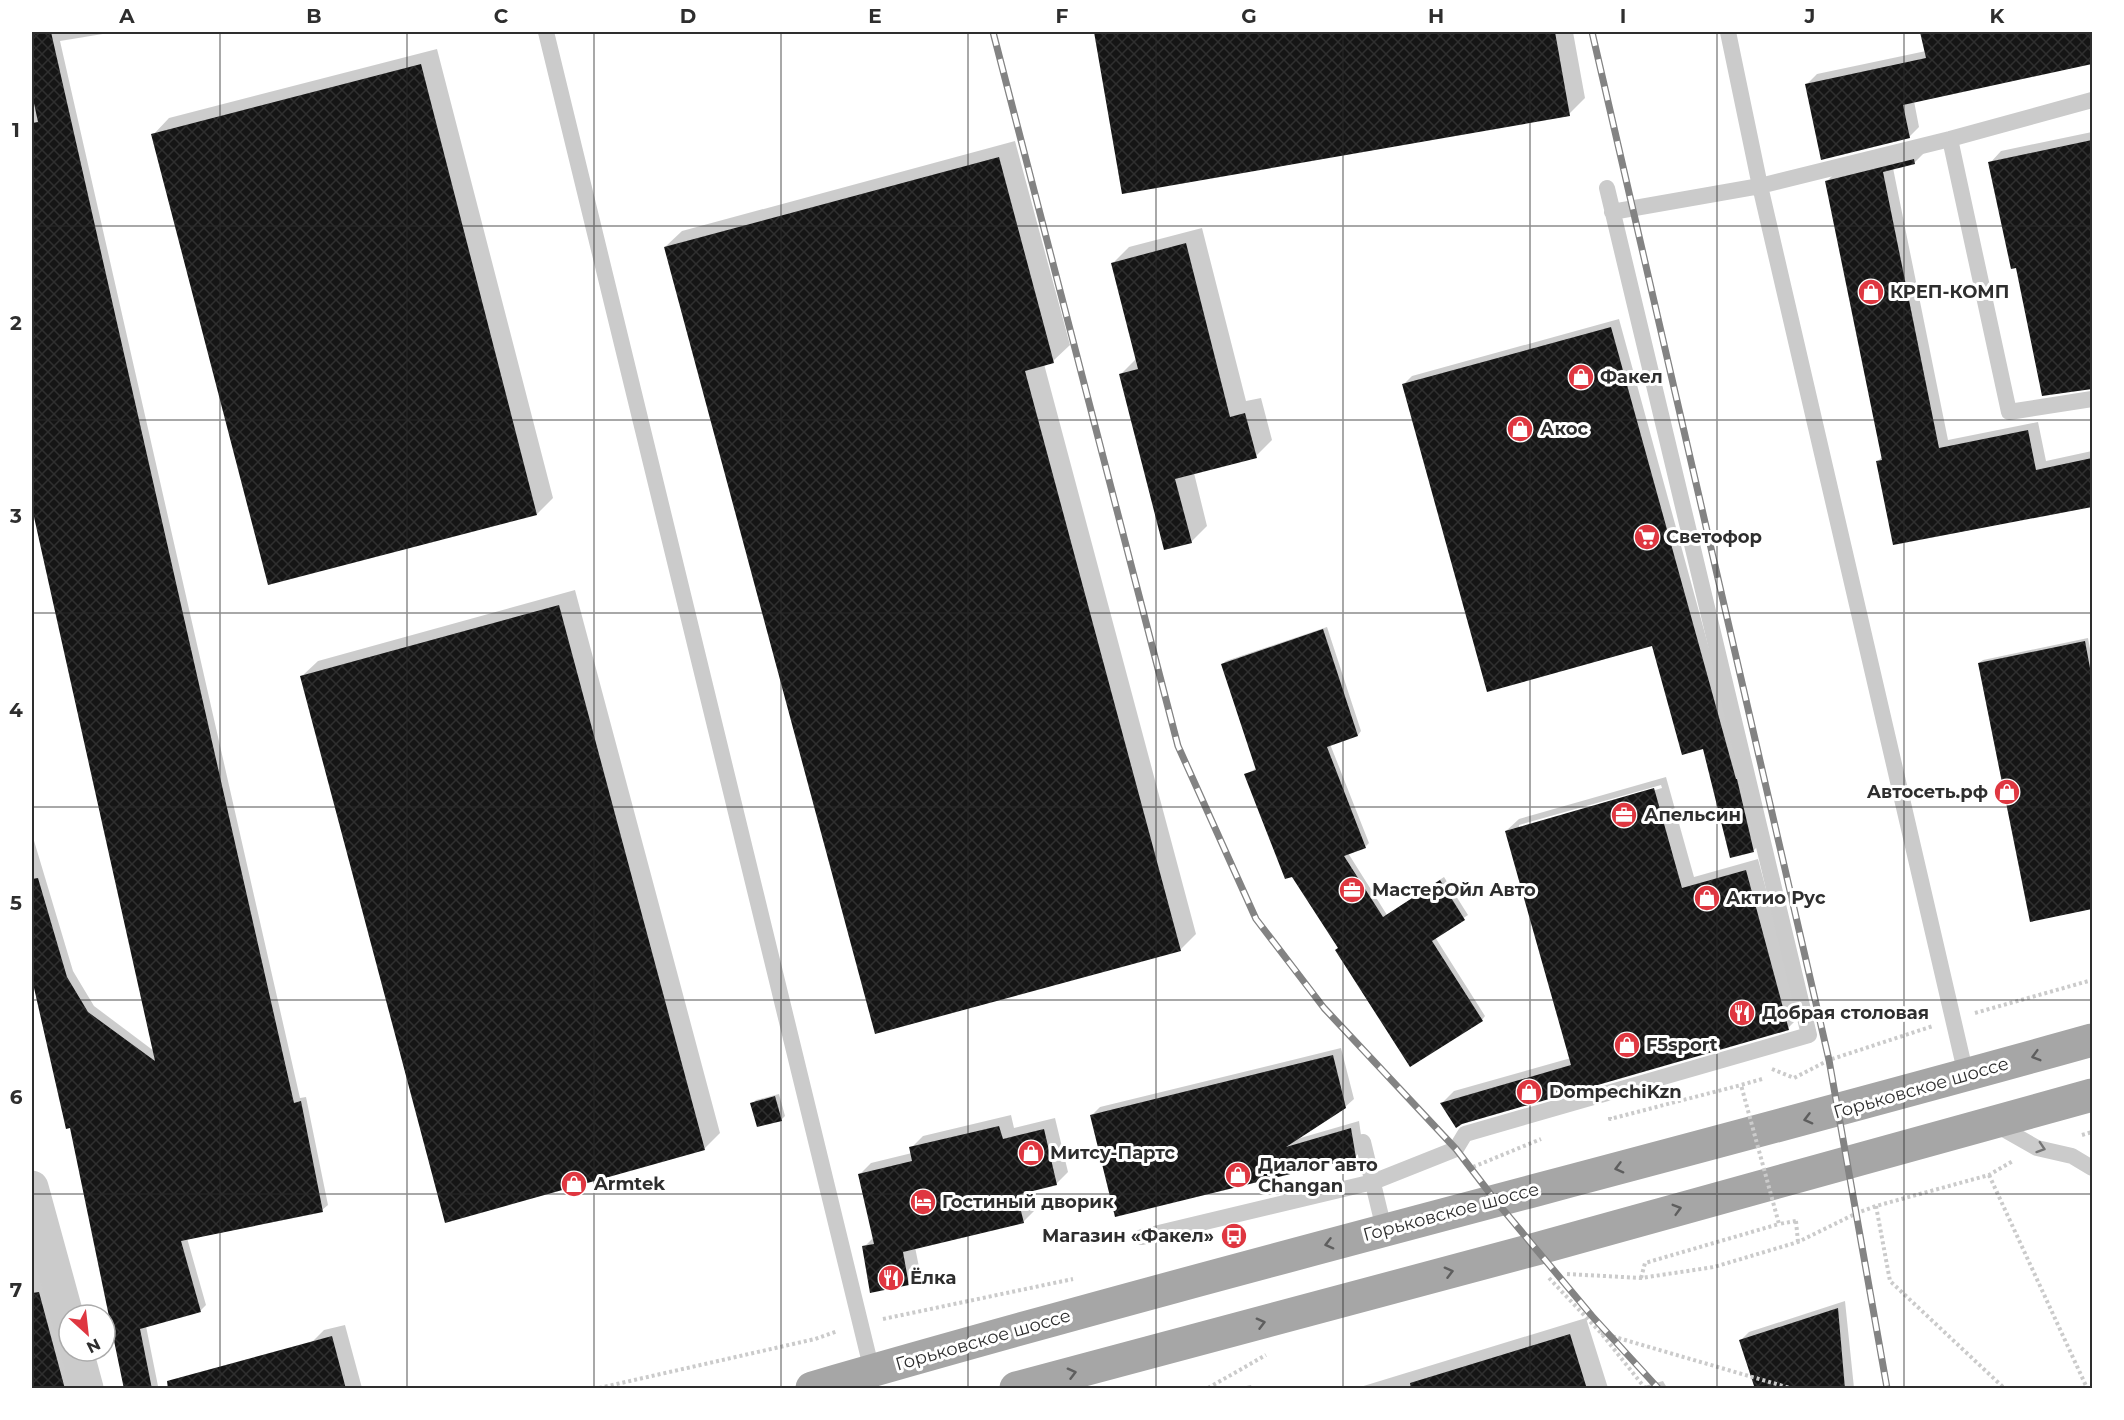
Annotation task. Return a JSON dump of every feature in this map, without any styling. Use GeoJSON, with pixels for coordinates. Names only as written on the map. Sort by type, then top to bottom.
{"type":"FeatureCollection","features":[{"type":"Feature","properties":{"kind":"main road","name":"Горьковское шоссе"},"geometry":{"type":"LineString","coordinates":[[812,1389],[1384,1229],[1838,1111],[2092,1040]]}},
{"type":"Feature","properties":{"kind":"main road"},"geometry":{"type":"LineString","coordinates":[[1016,1389],[2092,1095]]}},
{"type":"Feature","properties":{"kind":"street"},"geometry":{"type":"LineString","coordinates":[[32,1187],[64,1303]]}},
{"type":"Feature","properties":{"kind":"street"},"geometry":{"type":"LineString","coordinates":[[80,1363],[87,1389]]}},
{"type":"Feature","properties":{"kind":"lane"},"geometry":{"type":"LineString","coordinates":[[546,32],[872,1371]]}},
{"type":"Feature","properties":{"kind":"lane"},"geometry":{"type":"LineString","coordinates":[[1728,32],[1760,186],[1966,1075]]}},
{"type":"Feature","properties":{"kind":"lane"},"geometry":{"type":"LineString","coordinates":[[1611,212],[1760,186],[1950,139],[2092,100]]}},
{"type":"Feature","properties":{"kind":"lane"},"geometry":{"type":"LineString","coordinates":[[1950,139],[2009,412],[2092,399]]}},
{"type":"Feature","properties":{"kind":"lane"},"geometry":{"type":"LineString","coordinates":[[1142,1237],[1373,1182],[1456,1149],[1465,1134],[1809,1035],[1607,188]]}},
{"type":"Feature","properties":{"kind":"lane"},"geometry":{"type":"LineString","coordinates":[[1992,1123],[2037,1148],[2072,1156],[2092,1168]]}},
{"type":"Feature","properties":{"kind":"lane"},"geometry":{"type":"LineString","coordinates":[[1363,1142],[1384,1229]]}},
{"type":"Feature","properties":{"kind":"lane"},"geometry":{"type":"LineString","coordinates":[[2072,1156],[2092,1151]]}},
{"type":"Feature","properties":{"kind":"path"},"geometry":{"type":"LineString","coordinates":[[1610,1119],[1762,1078]]}},
{"type":"Feature","properties":{"kind":"path"},"geometry":{"type":"LineString","coordinates":[[1741,1085],[1779,1224]]}},
{"type":"Feature","properties":{"kind":"path"},"geometry":{"type":"LineString","coordinates":[[1645,1389],[1601,1333],[1547,1276],[1556,1274],[1641,1278],[1714,1267],[1798,1242],[1876,1206],[1989,1175],[2087,1389]]}},
{"type":"Feature","properties":{"kind":"path"},"geometry":{"type":"LineString","coordinates":[[1876,1206],[1890,1281],[2004,1389]]}},
{"type":"Feature","properties":{"kind":"path"},"geometry":{"type":"LineString","coordinates":[[1641,1278],[1645,1263],[1779,1224],[1796,1221],[1798,1242]]}},
{"type":"Feature","properties":{"kind":"path"},"geometry":{"type":"LineString","coordinates":[[1601,1333],[1790,1389]]}},
{"type":"Feature","properties":{"kind":"building"},"geometry":{"type":"Polygon","coordinates":[[[32,32],[51,32],[294,1103],[301,1101],[323,1212],[181,1241],[201,1312],[140,1329],[152,1389],[124,1389],[117,1355],[117,1303],[106,1303],[70,1128],[66,1129],[32,979],[32,879],[38,878],[67,977],[88,1012],[155,1061],[32,508],[32,123],[38,122],[32,94],[32,32]]]}},
{"type":"Feature","properties":{"kind":"building"},"geometry":{"type":"Polygon","coordinates":[[[1094,32],[1555,32],[1570,116],[1122,194],[1094,32]]]}},
{"type":"Feature","properties":{"kind":"building"},"geometry":{"type":"Polygon","coordinates":[[[1920,32],[2092,32],[2092,64],[1903,105],[1910,138],[1821,160],[1805,84],[1926,58],[1920,32]]]}},
{"type":"Feature","properties":{"kind":"building"},"geometry":{"type":"Polygon","coordinates":[[[421,64],[537,515],[268,585],[151,134],[421,64]]]}},
{"type":"Feature","properties":{"kind":"building"},"geometry":{"type":"Polygon","coordinates":[[[2092,140],[2092,389],[2042,396],[2016,268],[2011,269],[1988,162],[2092,140]]]}},
{"type":"Feature","properties":{"kind":"building"},"geometry":{"type":"Polygon","coordinates":[[[999,157],[1054,363],[1025,371],[1181,951],[875,1034],[664,247],[999,157]]]}},
{"type":"Feature","properties":{"kind":"building"},"geometry":{"type":"Polygon","coordinates":[[[1914,159],[1915,164],[1883,172],[1939,448],[2028,430],[2036,470],[2092,458],[2092,507],[1893,545],[1876,461],[1882,460],[1825,181],[1914,159]]]}},
{"type":"Feature","properties":{"kind":"building"},"geometry":{"type":"Polygon","coordinates":[[[1186,243],[1230,417],[1245,413],[1257,458],[1175,479],[1192,543],[1164,550],[1119,374],[1138,369],[1111,263],[1186,243]]]}},
{"type":"Feature","properties":{"kind":"building"},"geometry":{"type":"Polygon","coordinates":[[[1611,327],[1737,779],[1754,852],[1730,858],[1703,749],[1682,755],[1652,646],[1487,692],[1402,384],[1611,327]]]}},
{"type":"Feature","properties":{"kind":"building"},"geometry":{"type":"Polygon","coordinates":[[[559,605],[705,1150],[445,1223],[300,676],[559,605]]]}},
{"type":"Feature","properties":{"kind":"building"},"geometry":{"type":"Polygon","coordinates":[[[1323,629],[1358,736],[1327,747],[1366,848],[1344,856],[1383,917],[1440,880],[1465,920],[1432,941],[1483,1021],[1410,1067],[1335,950],[1338,948],[1292,877],[1285,879],[1244,774],[1256,770],[1221,664],[1323,629]]]}},
{"type":"Feature","properties":{"kind":"building"},"geometry":{"type":"Polygon","coordinates":[[[2085,641],[2092,679],[2092,909],[2030,922],[1978,663],[2085,641]]]}},
{"type":"Feature","properties":{"kind":"building"},"geometry":{"type":"Polygon","coordinates":[[[1654,788],[1682,888],[1746,870],[1789,1030],[1462,1124],[1456,1128],[1440,1103],[1571,1065],[1505,831],[1654,788]]]}},
{"type":"Feature","properties":{"kind":"building"},"geometry":{"type":"Polygon","coordinates":[[[1333,1055],[1346,1108],[1286,1147],[1351,1128],[1356,1158],[1115,1217],[1090,1115],[1333,1055]]]}},
{"type":"Feature","properties":{"kind":"building"},"geometry":{"type":"Polygon","coordinates":[[[775,1096],[782,1121],[757,1127],[750,1103],[775,1096]]]}},
{"type":"Feature","properties":{"kind":"building"},"geometry":{"type":"Polygon","coordinates":[[[999,1126],[1003,1139],[1044,1129],[1057,1185],[1017,1195],[1024,1223],[903,1252],[909,1285],[870,1293],[862,1246],[874,1244],[858,1174],[912,1161],[909,1147],[999,1126]]]}},
{"type":"Feature","properties":{"kind":"building"},"geometry":{"type":"Polygon","coordinates":[[[39,1292],[65,1389],[32,1389],[32,1293],[39,1292]]]}},
{"type":"Feature","properties":{"kind":"building"},"geometry":{"type":"Polygon","coordinates":[[[1838,1308],[1845,1389],[1755,1389],[1739,1340],[1838,1308]]]}},
{"type":"Feature","properties":{"kind":"building"},"geometry":{"type":"Polygon","coordinates":[[[1570,1334],[1587,1389],[1411,1389],[1410,1383],[1570,1334]]]}},
{"type":"Feature","properties":{"kind":"building"},"geometry":{"type":"Polygon","coordinates":[[[332,1336],[346,1389],[168,1389],[167,1381],[332,1336]]]}},
{"type":"Feature","properties":{"kind":"railway"},"geometry":{"type":"LineString","coordinates":[[993,32],[1178,746],[1256,919],[1324,1008],[1456,1149],[1495,1200],[1592,1316],[1658,1388]]}},
{"type":"Feature","properties":{"kind":"railway"},"geometry":{"type":"LineString","coordinates":[[1592,32],[1829,1060],[1887,1388]]}},
{"type":"Feature","properties":{"kind":"place","name":"КРЕП-КОМП"},"geometry":{"type":"Point","coordinates":[1871,292]}},
{"type":"Feature","properties":{"kind":"place","name":"Факел"},"geometry":{"type":"Point","coordinates":[1581,377]}},
{"type":"Feature","properties":{"kind":"place","name":"Акос"},"geometry":{"type":"Point","coordinates":[1520,429]}},
{"type":"Feature","properties":{"kind":"place","name":"Светофор"},"geometry":{"type":"Point","coordinates":[1647,537]}},
{"type":"Feature","properties":{"kind":"place","name":"Автосеть.рф"},"geometry":{"type":"Point","coordinates":[2007,792]}},
{"type":"Feature","properties":{"kind":"place","name":"Апельсин"},"geometry":{"type":"Point","coordinates":[1624,815]}},
{"type":"Feature","properties":{"kind":"place","name":"МастерОйл Авто"},"geometry":{"type":"Point","coordinates":[1352,890]}},
{"type":"Feature","properties":{"kind":"place","name":"Актио Рус"},"geometry":{"type":"Point","coordinates":[1707,898]}},
{"type":"Feature","properties":{"kind":"place","name":"Добрая столовая"},"geometry":{"type":"Point","coordinates":[1742,1013]}},
{"type":"Feature","properties":{"kind":"place","name":"F5sport"},"geometry":{"type":"Point","coordinates":[1627,1045]}},
{"type":"Feature","properties":{"kind":"place","name":"DompechiKzn"},"geometry":{"type":"Point","coordinates":[1529,1092]}},
{"type":"Feature","properties":{"kind":"place","name":"Митсу-Партс"},"geometry":{"type":"Point","coordinates":[1031,1153]}},
{"type":"Feature","properties":{"kind":"place","name":"Диалог авто Changan"},"geometry":{"type":"Point","coordinates":[1238,1175]}},
{"type":"Feature","properties":{"kind":"place","name":"Armtek"},"geometry":{"type":"Point","coordinates":[574,1184]}},
{"type":"Feature","properties":{"kind":"place","name":"Гостиный дворик"},"geometry":{"type":"Point","coordinates":[923,1202]}},
{"type":"Feature","properties":{"kind":"place","name":"Магазин «Факел»"},"geometry":{"type":"Point","coordinates":[1234,1236]}},
{"type":"Feature","properties":{"kind":"place","name":"Ёлка"},"geometry":{"type":"Point","coordinates":[891,1278]}}]}
